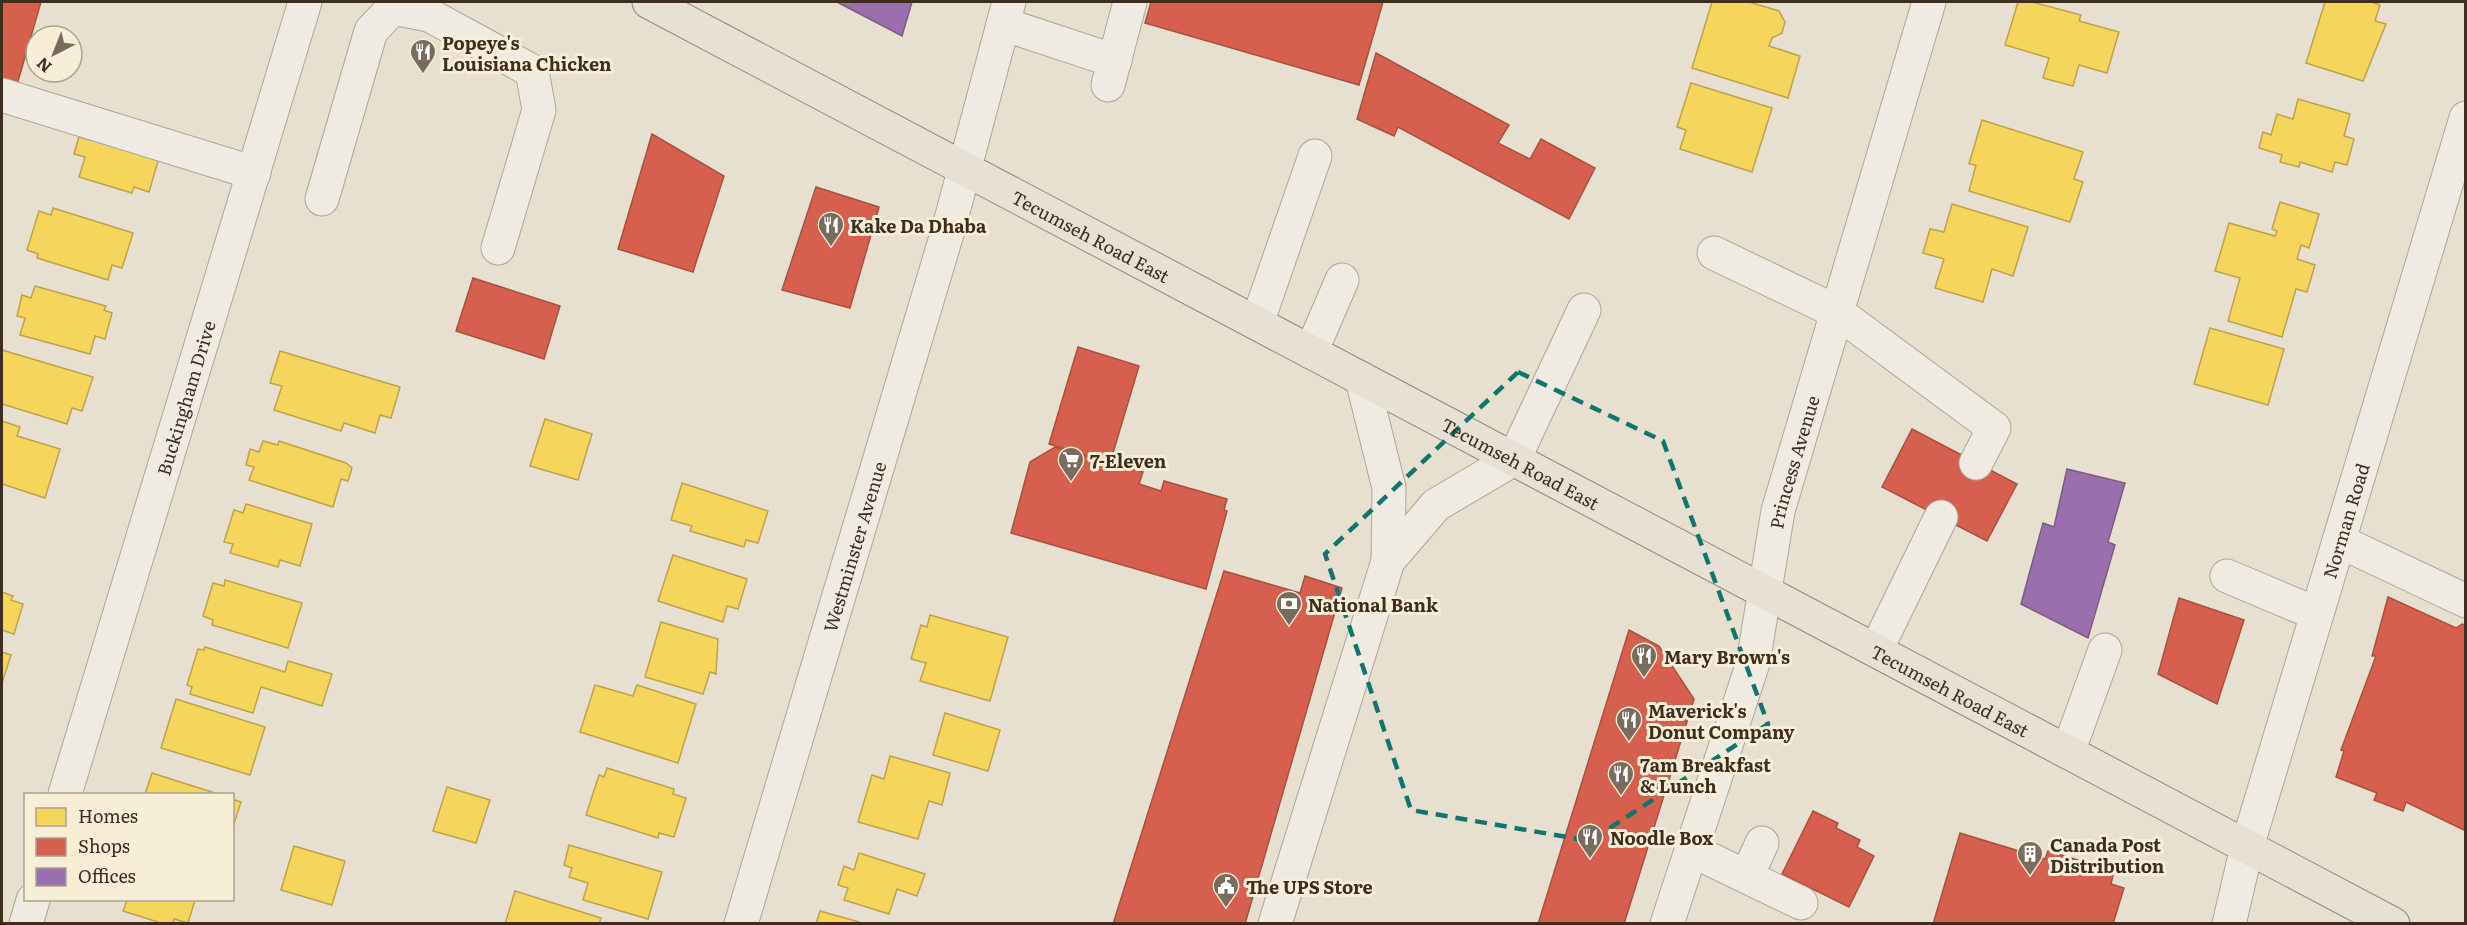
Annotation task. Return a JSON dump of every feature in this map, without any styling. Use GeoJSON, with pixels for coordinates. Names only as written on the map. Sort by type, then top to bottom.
{"type":"FeatureCollection","features":[{"type":"Feature","properties":{"kind":"main road","name":"Tecumseh Road East"},"geometry":{"type":"LineString","coordinates":[[664,5],[966,169],[2393,924]]}},
{"type":"Feature","properties":{"kind":"street","name":"Buckingham Drive"},"geometry":{"type":"LineString","coordinates":[[66,793],[305,2]]}},
{"type":"Feature","properties":{"kind":"street"},"geometry":{"type":"LineString","coordinates":[[1006,13],[1112,73],[1130,2]]}},
{"type":"Feature","properties":{"kind":"street","name":"Princess Avenue"},"geometry":{"type":"LineString","coordinates":[[1667,924],[1753,663],[1778,512],[1929,2]]}},
{"type":"Feature","properties":{"kind":"street"},"geometry":{"type":"LineString","coordinates":[[322,199],[371,31],[393,8],[429,15],[532,71],[539,110],[498,248]]}},
{"type":"Feature","properties":{"kind":"street","name":"Westminster Avenue"},"geometry":{"type":"LineString","coordinates":[[741,924],[966,169],[1006,13]]}},
{"type":"Feature","properties":{"kind":"street"},"geometry":{"type":"LineString","coordinates":[[2,95],[254,173]]}},
{"type":"Feature","properties":{"kind":"street","name":"Norman Road"},"geometry":{"type":"LineString","coordinates":[[2229,924],[2247,847],[2466,118]]}},
{"type":"Feature","properties":{"kind":"street"},"geometry":{"type":"LineString","coordinates":[[1257,323],[1315,156]]}},
{"type":"Feature","properties":{"kind":"street"},"geometry":{"type":"LineString","coordinates":[[1714,253],[1837,312],[1994,428],[1976,462]]}},
{"type":"Feature","properties":{"kind":"street"},"geometry":{"type":"LineString","coordinates":[[1311,352],[1342,280]]}},
{"type":"Feature","properties":{"kind":"street"},"geometry":{"type":"LineString","coordinates":[[1388,561],[1436,505],[1514,459],[1584,310]]}},
{"type":"Feature","properties":{"kind":"street"},"geometry":{"type":"LineString","coordinates":[[1275,924],[1388,561],[1389,488],[1362,379]]}},
{"type":"Feature","properties":{"kind":"street"},"geometry":{"type":"LineString","coordinates":[[1876,650],[1941,517]]}},
{"type":"Feature","properties":{"kind":"street"},"geometry":{"type":"LineString","coordinates":[[2339,541],[2466,601]]}},
{"type":"Feature","properties":{"kind":"street"},"geometry":{"type":"LineString","coordinates":[[2227,576],[2317,614]]}},
{"type":"Feature","properties":{"kind":"street"},"geometry":{"type":"LineString","coordinates":[[2068,752],[2105,650]]}},
{"type":"Feature","properties":{"kind":"street"},"geometry":{"type":"LineString","coordinates":[[1747,876],[1762,843]]}},
{"type":"Feature","properties":{"kind":"street"},"geometry":{"type":"LineString","coordinates":[[1691,850],[1801,903]]}},
{"type":"Feature","properties":{"kind":"street"},"geometry":{"type":"LineString","coordinates":[[26,924],[33,901]]}},
{"type":"Feature","properties":{"kind":"highlighted area"},"geometry":{"type":"Polygon","coordinates":[[[1518,372],[1663,441],[1768,724],[1590,841],[1411,810],[1325,554],[1518,372]]]}},
{"type":"Feature","properties":{"kind":"building: Homes"},"geometry":{"type":"Polygon","coordinates":[[[1712,2],[1749,2],[1779,11],[1785,22],[1782,33],[1772,38],[1769,46],[1800,56],[1788,98],[1692,68],[1712,2]]]}},
{"type":"Feature","properties":{"kind":"building: Homes"},"geometry":{"type":"Polygon","coordinates":[[[2018,2],[2032,2],[2081,15],[2079,21],[2119,32],[2107,73],[2079,65],[2073,86],[2043,78],[2049,58],[2005,45],[2018,2]]]}},
{"type":"Feature","properties":{"kind":"building: Homes"},"geometry":{"type":"Polygon","coordinates":[[[2325,2],[2371,2],[2380,5],[2375,21],[2386,24],[2363,81],[2306,63],[2325,2]]]}},
{"type":"Feature","properties":{"kind":"building: Homes"},"geometry":{"type":"Polygon","coordinates":[[[1691,83],[1772,108],[1752,172],[1680,149],[1686,130],[1677,127],[1691,83]]]}},
{"type":"Feature","properties":{"kind":"building: Homes"},"geometry":{"type":"Polygon","coordinates":[[[2298,99],[2350,114],[2344,136],[2354,139],[2347,165],[2335,162],[2332,172],[2300,162],[2299,167],[2280,162],[2282,155],[2259,148],[2263,132],[2271,135],[2277,114],[2293,119],[2298,99]]]}},
{"type":"Feature","properties":{"kind":"building: Homes"},"geometry":{"type":"Polygon","coordinates":[[[1982,120],[2083,152],[2074,179],[2083,182],[2070,222],[1969,191],[1976,165],[1969,164],[1982,120]]]}},
{"type":"Feature","properties":{"kind":"building: Homes"},"geometry":{"type":"Polygon","coordinates":[[[95,125],[161,151],[149,192],[134,187],[132,193],[79,177],[85,157],[74,154],[79,137],[90,140],[95,125]]]}},
{"type":"Feature","properties":{"kind":"building: Homes"},"geometry":{"type":"Polygon","coordinates":[[[2280,202],[2319,214],[2309,248],[2301,245],[2297,259],[2315,265],[2307,292],[2296,289],[2282,337],[2228,321],[2240,278],[2215,271],[2229,223],[2275,236],[2277,231],[2272,229],[2280,202]]]}},
{"type":"Feature","properties":{"kind":"building: Homes"},"geometry":{"type":"Polygon","coordinates":[[[1952,204],[2028,227],[2013,276],[1992,269],[1983,302],[1935,288],[1944,259],[1923,253],[1930,229],[1944,232],[1952,204]]]}},
{"type":"Feature","properties":{"kind":"building: Homes"},"geometry":{"type":"Polygon","coordinates":[[[53,208],[133,233],[122,268],[112,265],[108,280],[37,258],[38,254],[27,250],[39,211],[51,215],[53,208]]]}},
{"type":"Feature","properties":{"kind":"building: Homes"},"geometry":{"type":"Polygon","coordinates":[[[35,286],[106,306],[104,310],[112,313],[105,339],[95,336],[90,354],[20,335],[25,318],[17,316],[22,295],[31,298],[35,286]]]}},
{"type":"Feature","properties":{"kind":"building: Homes"},"geometry":{"type":"Polygon","coordinates":[[[2210,328],[2284,349],[2268,405],[2194,384],[2210,328]]]}},
{"type":"Feature","properties":{"kind":"building: Homes"},"geometry":{"type":"Polygon","coordinates":[[[2,350],[93,377],[82,411],[72,408],[67,424],[2,404],[2,350]]]}},
{"type":"Feature","properties":{"kind":"building: Homes"},"geometry":{"type":"Polygon","coordinates":[[[280,351],[400,387],[391,418],[380,415],[375,433],[344,423],[341,431],[274,410],[282,386],[270,383],[280,351]]]}},
{"type":"Feature","properties":{"kind":"building: Homes"},"geometry":{"type":"Polygon","coordinates":[[[545,419],[592,434],[578,480],[530,466],[545,419]]]}},
{"type":"Feature","properties":{"kind":"building: Homes"},"geometry":{"type":"Polygon","coordinates":[[[2,421],[20,427],[17,436],[60,449],[45,498],[2,484],[2,421]]]}},
{"type":"Feature","properties":{"kind":"building: Homes"},"geometry":{"type":"Polygon","coordinates":[[[263,441],[278,445],[279,441],[346,463],[352,468],[348,481],[341,479],[333,507],[249,480],[254,467],[246,465],[250,449],[259,452],[263,441]]]}},
{"type":"Feature","properties":{"kind":"building: Homes"},"geometry":{"type":"Polygon","coordinates":[[[682,483],[768,511],[758,543],[746,540],[744,547],[690,531],[692,526],[671,520],[682,483]]]}},
{"type":"Feature","properties":{"kind":"building: Homes"},"geometry":{"type":"Polygon","coordinates":[[[246,504],[312,524],[300,566],[280,560],[278,567],[230,553],[233,544],[224,542],[234,510],[243,513],[246,504]]]}},
{"type":"Feature","properties":{"kind":"building: Homes"},"geometry":{"type":"Polygon","coordinates":[[[673,555],[747,579],[738,609],[727,606],[723,622],[658,601],[673,555]]]}},
{"type":"Feature","properties":{"kind":"building: Homes"},"geometry":{"type":"Polygon","coordinates":[[[225,580],[302,603],[288,648],[212,625],[213,620],[203,616],[213,583],[224,586],[225,580]]]}},
{"type":"Feature","properties":{"kind":"building: Homes"},"geometry":{"type":"Polygon","coordinates":[[[2,592],[13,596],[11,600],[23,604],[14,634],[2,630],[2,592]]]}},
{"type":"Feature","properties":{"kind":"building: Homes"},"geometry":{"type":"Polygon","coordinates":[[[930,615],[1008,637],[990,701],[920,681],[926,663],[911,659],[921,625],[927,627],[930,615]]]}},
{"type":"Feature","properties":{"kind":"building: Homes"},"geometry":{"type":"Polygon","coordinates":[[[661,622],[718,639],[716,674],[710,672],[703,694],[645,677],[661,622]]]}},
{"type":"Feature","properties":{"kind":"building: Homes"},"geometry":{"type":"Polygon","coordinates":[[[205,647],[285,672],[288,661],[332,674],[322,706],[261,687],[253,713],[190,694],[192,687],[187,685],[198,649],[204,650],[205,647]]]}},
{"type":"Feature","properties":{"kind":"building: Homes"},"geometry":{"type":"Polygon","coordinates":[[[2,652],[11,655],[2,683],[2,652]]]}},
{"type":"Feature","properties":{"kind":"building: Homes"},"geometry":{"type":"Polygon","coordinates":[[[595,685],[633,696],[637,685],[696,704],[678,763],[580,732],[595,685]]]}},
{"type":"Feature","properties":{"kind":"building: Homes"},"geometry":{"type":"Polygon","coordinates":[[[176,699],[265,727],[250,775],[161,748],[176,699]]]}},
{"type":"Feature","properties":{"kind":"building: Homes"},"geometry":{"type":"Polygon","coordinates":[[[945,713],[1000,730],[988,771],[933,755],[945,713]]]}},
{"type":"Feature","properties":{"kind":"building: Homes"},"geometry":{"type":"Polygon","coordinates":[[[890,756],[950,773],[942,805],[929,801],[918,839],[858,822],[872,775],[884,779],[890,756]]]}},
{"type":"Feature","properties":{"kind":"building: Homes"},"geometry":{"type":"Polygon","coordinates":[[[607,768],[674,789],[673,794],[686,798],[674,837],[659,833],[658,838],[586,815],[599,775],[604,777],[607,768]]]}},
{"type":"Feature","properties":{"kind":"building: Homes"},"geometry":{"type":"Polygon","coordinates":[[[152,773],[215,793],[145,793],[152,773]]]}},
{"type":"Feature","properties":{"kind":"building: Homes"},"geometry":{"type":"Polygon","coordinates":[[[447,787],[490,800],[476,843],[433,831],[447,787]]]}},
{"type":"Feature","properties":{"kind":"building: Homes"},"geometry":{"type":"Polygon","coordinates":[[[234,800],[241,802],[234,824],[234,800]]]}},
{"type":"Feature","properties":{"kind":"building: Homes"},"geometry":{"type":"Polygon","coordinates":[[[569,845],[662,872],[648,919],[583,900],[588,883],[569,877],[572,868],[564,865],[569,845]]]}},
{"type":"Feature","properties":{"kind":"building: Homes"},"geometry":{"type":"Polygon","coordinates":[[[294,846],[345,861],[332,905],[281,890],[294,846]]]}},
{"type":"Feature","properties":{"kind":"building: Homes"},"geometry":{"type":"Polygon","coordinates":[[[859,853],[925,874],[917,896],[897,889],[889,914],[844,900],[848,888],[838,885],[844,866],[854,870],[859,853]]]}},
{"type":"Feature","properties":{"kind":"building: Homes"},"geometry":{"type":"Polygon","coordinates":[[[515,891],[601,918],[599,924],[505,924],[515,891]]]}},
{"type":"Feature","properties":{"kind":"building: Homes"},"geometry":{"type":"Polygon","coordinates":[[[127,901],[195,901],[188,923],[174,919],[173,924],[164,924],[123,911],[127,901]]]}},
{"type":"Feature","properties":{"kind":"building: Homes"},"geometry":{"type":"Polygon","coordinates":[[[820,911],[866,924],[816,924],[820,911]]]}},
{"type":"Feature","properties":{"kind":"building: Shops"},"geometry":{"type":"Polygon","coordinates":[[[2,2],[41,2],[35,24],[24,24],[24,60],[16,88],[2,84],[2,2]]]}},
{"type":"Feature","properties":{"kind":"building: Shops"},"geometry":{"type":"Polygon","coordinates":[[[1151,2],[1383,2],[1359,85],[1145,23],[1151,2]]]}},
{"type":"Feature","properties":{"kind":"building: Shops"},"geometry":{"type":"Polygon","coordinates":[[[1376,53],[1509,125],[1498,143],[1530,159],[1541,139],[1595,168],[1569,219],[1398,127],[1394,136],[1357,119],[1376,53]]]}},
{"type":"Feature","properties":{"kind":"building: Shops"},"geometry":{"type":"Polygon","coordinates":[[[652,134],[724,176],[693,272],[618,249],[652,134]]]}},
{"type":"Feature","properties":{"kind":"building: Shops","name":"Kake Da Dhaba"},"geometry":{"type":"Polygon","coordinates":[[[816,187],[879,207],[850,308],[782,290],[816,187]]]}},
{"type":"Feature","properties":{"kind":"building: Shops"},"geometry":{"type":"Polygon","coordinates":[[[473,278],[560,306],[544,359],[456,331],[473,278]]]}},
{"type":"Feature","properties":{"kind":"building: Shops"},"geometry":{"type":"Polygon","coordinates":[[[1078,347],[1139,366],[1110,463],[1049,444],[1078,347]]]}},
{"type":"Feature","properties":{"kind":"building: Shops"},"geometry":{"type":"Polygon","coordinates":[[[1912,429],[2017,484],[1987,541],[1882,487],[1912,429]]]}},
{"type":"Feature","properties":{"kind":"building: Shops"},"geometry":{"type":"Polygon","coordinates":[[[1055,447],[1143,472],[1139,484],[1161,491],[1164,481],[1227,499],[1224,510],[1227,511],[1206,589],[1011,533],[1030,462],[1055,447]]]}},
{"type":"Feature","properties":{"kind":"building: Shops"},"geometry":{"type":"Polygon","coordinates":[[[1224,571],[1300,593],[1305,576],[1342,588],[1245,924],[1113,924],[1224,571]]]}},
{"type":"Feature","properties":{"kind":"building: Shops"},"geometry":{"type":"Polygon","coordinates":[[[2388,597],[2456,628],[2462,624],[2466,625],[2466,831],[2406,802],[2403,811],[2374,800],[2377,793],[2336,777],[2344,751],[2341,750],[2376,656],[2372,656],[2388,597]]]}},
{"type":"Feature","properties":{"kind":"building: Shops"},"geometry":{"type":"Polygon","coordinates":[[[2179,598],[2244,620],[2217,704],[2158,674],[2179,598]]]}},
{"type":"Feature","properties":{"kind":"building: Shops"},"geometry":{"type":"Polygon","coordinates":[[[1629,630],[1659,646],[1694,699],[1624,924],[1538,924],[1629,630]]]}},
{"type":"Feature","properties":{"kind":"building: Shops"},"geometry":{"type":"Polygon","coordinates":[[[1813,811],[1838,823],[1836,828],[1860,840],[1857,847],[1874,856],[1849,907],[1782,874],[1813,811]]]}},
{"type":"Feature","properties":{"kind":"building: Shops","name":"Canada Post Distribution"},"geometry":{"type":"Polygon","coordinates":[[[1960,833],[2045,859],[2048,851],[2114,871],[2111,884],[2124,888],[2113,924],[1933,924],[1960,833]]]}},
{"type":"Feature","properties":{"kind":"building: Offices"},"geometry":{"type":"Polygon","coordinates":[[[837,2],[912,2],[902,36],[837,2]]]}},
{"type":"Feature","properties":{"kind":"building: Offices"},"geometry":{"type":"Polygon","coordinates":[[[2067,469],[2125,483],[2108,542],[2115,545],[2088,638],[2021,604],[2043,523],[2054,527],[2067,469]]]}},
{"type":"Feature","properties":{"kind":"place","name":"Popeye's Louisiana Chicken"},"geometry":{"type":"Point","coordinates":[423,75]}},
{"type":"Feature","properties":{"kind":"place","name":"Kake Da Dhaba"},"geometry":{"type":"Point","coordinates":[831,248]}},
{"type":"Feature","properties":{"kind":"place","name":"7-Eleven"},"geometry":{"type":"Point","coordinates":[1071,483]}},
{"type":"Feature","properties":{"kind":"place","name":"National Bank"},"geometry":{"type":"Point","coordinates":[1289,627]}},
{"type":"Feature","properties":{"kind":"place","name":"Mary Brown's"},"geometry":{"type":"Point","coordinates":[1644,679]}},
{"type":"Feature","properties":{"kind":"place","name":"Maverick's Donut Company"},"geometry":{"type":"Point","coordinates":[1629,743]}},
{"type":"Feature","properties":{"kind":"place","name":"7am Breakfast & Lunch"},"geometry":{"type":"Point","coordinates":[1621,797]}},
{"type":"Feature","properties":{"kind":"place","name":"Noodle Box"},"geometry":{"type":"Point","coordinates":[1590,860]}},
{"type":"Feature","properties":{"kind":"place","name":"Canada Post Distribution"},"geometry":{"type":"Point","coordinates":[2030,877]}},
{"type":"Feature","properties":{"kind":"place","name":"The UPS Store"},"geometry":{"type":"Point","coordinates":[1226,909]}}]}
